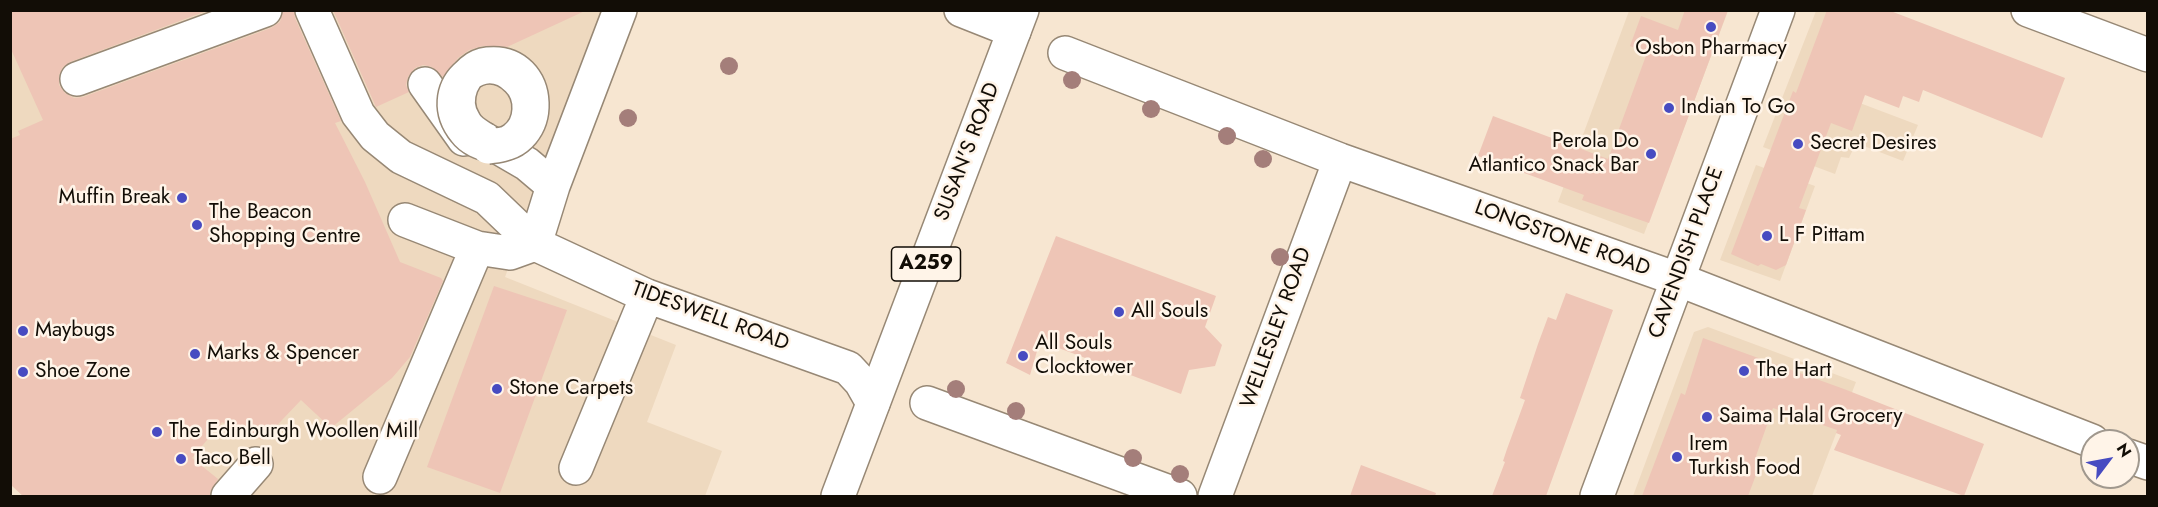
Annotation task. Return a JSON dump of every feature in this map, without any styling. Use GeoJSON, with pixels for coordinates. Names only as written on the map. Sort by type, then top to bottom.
{"type":"FeatureCollection","features":[{"type":"Feature","properties":{"kind":"street"},"geometry":{"type":"LineString","coordinates":[[78,79],[265,10]]}},
{"type":"Feature","properties":{"kind":"street","name":"TIDESWELL ROAD"},"geometry":{"type":"LineString","coordinates":[[312,10],[358,114],[375,136],[400,158],[487,198],[535,244],[647,296],[848,368],[861,382],[873,402]]}},
{"type":"Feature","properties":{"kind":"street"},"geometry":{"type":"LineString","coordinates":[[405,220],[477,248],[510,253],[535,244],[554,186],[620,10]]}},
{"type":"Feature","properties":{"kind":"street"},"geometry":{"type":"LineString","coordinates":[[961,10],[1018,21]]}},
{"type":"Feature","properties":{"kind":"street","name":"CAVENDISH PLACE"},"geometry":{"type":"LineString","coordinates":[[1597,496],[1778,10]]}},
{"type":"Feature","properties":{"kind":"street"},"geometry":{"type":"LineString","coordinates":[[2028,10],[2148,55]]}},
{"type":"Feature","properties":{"kind":"street","name":"SUSAN'S ROAD"},"geometry":{"type":"LineString","coordinates":[[838,496],[1018,21]]}},
{"type":"Feature","properties":{"kind":"street","name":"LONGSTONE ROAD"},"geometry":{"type":"LineString","coordinates":[[1065,53],[1340,160],[1677,279],[2080,436]]}},
{"type":"Feature","properties":{"kind":"street"},"geometry":{"type":"LineString","coordinates":[[425,84],[463,138],[474,145],[488,147],[502,145],[514,139],[519,134],[524,128],[529,116],[529,102],[525,88],[507,71],[485,67],[474,71],[465,76],[457,86],[454,111],[459,124],[467,134],[479,142],[493,145],[506,143],[513,139],[519,136],[528,126],[533,113],[533,99],[529,86],[521,75],[512,68],[500,64],[487,64],[477,68],[470,73],[466,78],[462,84],[459,108],[472,132],[484,139],[527,164],[554,186]]}},
{"type":"Feature","properties":{"kind":"street","name":"WELLESLEY ROAD"},"geometry":{"type":"LineString","coordinates":[[1215,496],[1340,160]]}},
{"type":"Feature","properties":{"kind":"street"},"geometry":{"type":"LineString","coordinates":[[380,477],[477,248]]}},
{"type":"Feature","properties":{"kind":"street"},"geometry":{"type":"LineString","coordinates":[[576,468],[647,296]]}},
{"type":"Feature","properties":{"kind":"street"},"geometry":{"type":"LineString","coordinates":[[927,403],[1180,496]]}},
{"type":"Feature","properties":{"kind":"street"},"geometry":{"type":"LineString","coordinates":[[228,496],[256,464]]}},
{"type":"Feature","properties":{"kind":"shaded area"},"geometry":{"type":"Polygon","coordinates":[[[10,11],[606,11],[505,277],[676,345],[647,422],[722,451],[705,496],[23,496],[10,484],[10,11]]]}},
{"type":"Feature","properties":{"kind":"shaded area"},"geometry":{"type":"Polygon","coordinates":[[[1629,11],[1728,11],[1644,234],[1558,202],[1629,11]]]}},
{"type":"Feature","properties":{"kind":"shaded area"},"geometry":{"type":"Polygon","coordinates":[[[1816,11],[1855,11],[1844,97],[1918,125],[1903,161],[1856,143],[1849,158],[1841,157],[1835,174],[1763,147],[1816,11]]]}},
{"type":"Feature","properties":{"kind":"shaded area"},"geometry":{"type":"Polygon","coordinates":[[[1756,165],[1815,186],[1780,281],[1720,260],[1756,165]]]}},
{"type":"Feature","properties":{"kind":"shaded area"},"geometry":{"type":"Polygon","coordinates":[[[1708,327],[1856,382],[1812,496],[1633,496],[1694,332],[1708,327]]]}},
{"type":"Feature","properties":{"kind":"building","name":"The Beacon Shopping Centre"},"geometry":{"type":"Polygon","coordinates":[[[10,10],[209,10],[70,62],[63,67],[59,75],[59,85],[65,93],[74,98],[83,97],[271,28],[280,22],[283,10],[294,10],[295,18],[341,121],[335,123],[365,182],[400,262],[441,278],[443,281],[410,357],[392,378],[331,428],[301,400],[263,440],[222,422],[192,458],[218,479],[210,496],[23,496],[10,484],[10,139],[20,135],[18,131],[43,120],[10,47],[10,10]]]}},
{"type":"Feature","properties":{"kind":"building"},"geometry":{"type":"Polygon","coordinates":[[[333,10],[587,10],[507,47],[483,46],[469,50],[458,58],[443,77],[432,67],[423,65],[415,68],[408,77],[406,85],[409,92],[376,107],[333,10]]]}},
{"type":"Feature","properties":{"kind":"building"},"geometry":{"type":"Polygon","coordinates":[[[1685,10],[1728,10],[1649,223],[1582,200],[1584,195],[1478,156],[1493,116],[1608,159],[1647,53],[1630,46],[1641,16],[1678,30],[1685,10]]]}},
{"type":"Feature","properties":{"kind":"building"},"geometry":{"type":"Polygon","coordinates":[[[1827,10],[1888,10],[2065,78],[2042,138],[1923,90],[1919,102],[1903,96],[1899,108],[1865,95],[1852,131],[1831,123],[1799,208],[1806,210],[1786,265],[1776,270],[1761,264],[1758,266],[1731,254],[1793,91],[1796,93],[1827,10]]]}},
{"type":"Feature","properties":{"kind":"building","name":"All Souls"},"geometry":{"type":"Polygon","coordinates":[[[1056,236],[1216,296],[1205,327],[1222,345],[1215,366],[1189,370],[1181,394],[1040,341],[1030,375],[1006,363],[1056,236]]]}},
{"type":"Feature","properties":{"kind":"building","name":"Stone Carpets"},"geometry":{"type":"Polygon","coordinates":[[[494,286],[567,310],[500,493],[427,467],[494,286]]]}},
{"type":"Feature","properties":{"kind":"building"},"geometry":{"type":"Polygon","coordinates":[[[1566,293],[1613,310],[1546,496],[1492,496],[1525,400],[1520,398],[1538,344],[1548,317],[1556,320],[1566,293]]]}},
{"type":"Feature","properties":{"kind":"building"},"geometry":{"type":"Polygon","coordinates":[[[1703,338],[1844,389],[1984,444],[1964,496],[1834,450],[1841,435],[1836,433],[1837,430],[1773,408],[1756,456],[1762,459],[1748,496],[1642,496],[1681,393],[1685,395],[1703,338]]]}},
{"type":"Feature","properties":{"kind":"building"},"geometry":{"type":"Polygon","coordinates":[[[1361,465],[1436,493],[1435,496],[1350,496],[1361,465]]]}},
{"type":"Feature","properties":{"kind":"place","name":"Osbon Pharmacy"},"geometry":{"type":"Point","coordinates":[1711,27]}},
{"type":"Feature","properties":{"kind":"place","name":"Indian To Go"},"geometry":{"type":"Point","coordinates":[1669,108]}},
{"type":"Feature","properties":{"kind":"place","name":"Secret Desires"},"geometry":{"type":"Point","coordinates":[1798,144]}},
{"type":"Feature","properties":{"kind":"place","name":"Perola Do Atlantico Snack Bar"},"geometry":{"type":"Point","coordinates":[1651,154]}},
{"type":"Feature","properties":{"kind":"place","name":"Muffin Break"},"geometry":{"type":"Point","coordinates":[182,198]}},
{"type":"Feature","properties":{"kind":"place","name":"The Beacon Shopping Centre"},"geometry":{"type":"Point","coordinates":[197,225]}},
{"type":"Feature","properties":{"kind":"place","name":"L F Pittam"},"geometry":{"type":"Point","coordinates":[1767,236]}},
{"type":"Feature","properties":{"kind":"place","name":"All Souls"},"geometry":{"type":"Point","coordinates":[1119,312]}},
{"type":"Feature","properties":{"kind":"place","name":"Maybugs"},"geometry":{"type":"Point","coordinates":[23,331]}},
{"type":"Feature","properties":{"kind":"place","name":"Marks & Spencer"},"geometry":{"type":"Point","coordinates":[195,354]}},
{"type":"Feature","properties":{"kind":"place","name":"All Souls Clocktower"},"geometry":{"type":"Point","coordinates":[1023,356]}},
{"type":"Feature","properties":{"kind":"place","name":"The Hart"},"geometry":{"type":"Point","coordinates":[1744,371]}},
{"type":"Feature","properties":{"kind":"place","name":"Shoe Zone"},"geometry":{"type":"Point","coordinates":[23,372]}},
{"type":"Feature","properties":{"kind":"place","name":"Stone Carpets"},"geometry":{"type":"Point","coordinates":[497,389]}},
{"type":"Feature","properties":{"kind":"place","name":"Saima Halal Grocery"},"geometry":{"type":"Point","coordinates":[1707,417]}},
{"type":"Feature","properties":{"kind":"place","name":"The Edinburgh Woollen Mill"},"geometry":{"type":"Point","coordinates":[157,432]}},
{"type":"Feature","properties":{"kind":"place","name":"Irem Turkish Food"},"geometry":{"type":"Point","coordinates":[1677,457]}},
{"type":"Feature","properties":{"kind":"place","name":"Taco Bell"},"geometry":{"type":"Point","coordinates":[181,459]}}]}
